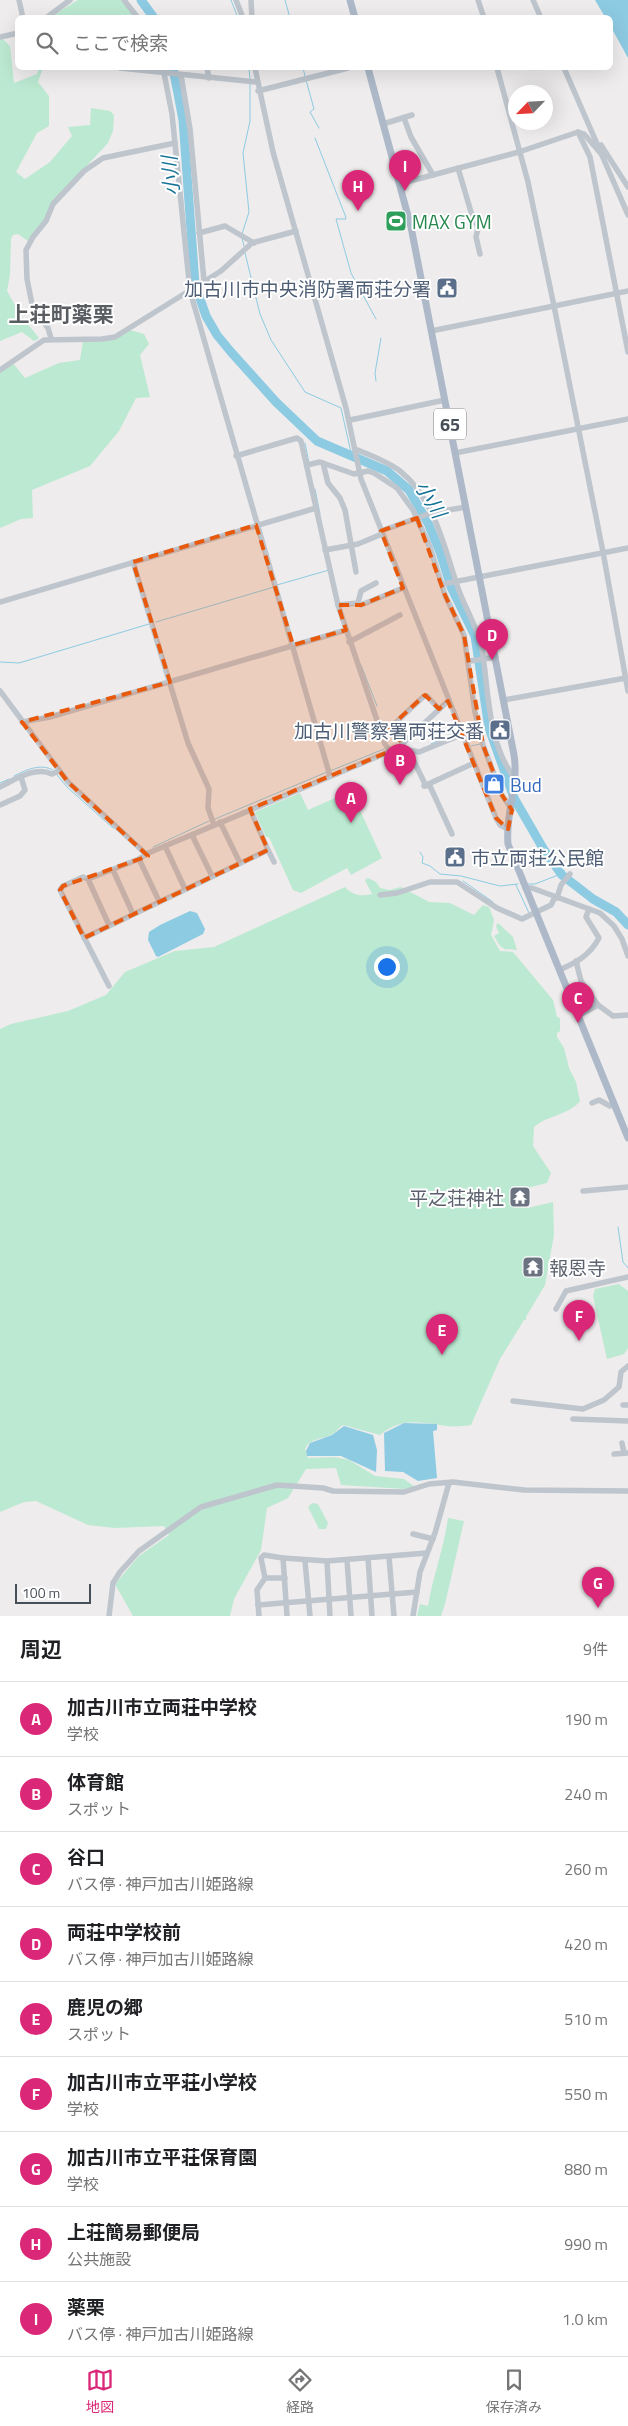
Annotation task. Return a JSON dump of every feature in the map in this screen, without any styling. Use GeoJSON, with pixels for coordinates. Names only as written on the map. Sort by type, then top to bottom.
{"type":"FeatureCollection","features":[{"type":"Feature","properties":{"kind":"main road"},"geometry":{"type":"LineString","coordinates":[[350,0],[354,15]]}},
{"type":"Feature","properties":{"kind":"main road","name":"65"},"geometry":{"type":"LineString","coordinates":[[369,70],[411,227],[514,755],[516,782],[508,829],[508,844],[628,1138]]}},
{"type":"Feature","properties":{"kind":"street"},"geometry":{"type":"LineString","coordinates":[[18,0],[22,15]]}},
{"type":"Feature","properties":{"kind":"street"},"geometry":{"type":"LineString","coordinates":[[50,15],[70,0]]}},
{"type":"Feature","properties":{"kind":"street"},"geometry":{"type":"LineString","coordinates":[[124,0],[136,15]]}},
{"type":"Feature","properties":{"kind":"street"},"geometry":{"type":"LineString","coordinates":[[236,0],[242,15]]}},
{"type":"Feature","properties":{"kind":"street"},"geometry":{"type":"LineString","coordinates":[[251,0],[252,15]]}},
{"type":"Feature","properties":{"kind":"street"},"geometry":{"type":"LineString","coordinates":[[478,0],[483,15]]}},
{"type":"Feature","properties":{"kind":"street"},"geometry":{"type":"LineString","coordinates":[[533,0],[540,15]]}},
{"type":"Feature","properties":{"kind":"street"},"geometry":{"type":"LineString","coordinates":[[0,36],[15,34]]}},
{"type":"Feature","properties":{"kind":"street"},"geometry":{"type":"LineString","coordinates":[[256,82],[181,75],[163,70],[175,143],[190,291],[236,456],[330,776]]}},
{"type":"Feature","properties":{"kind":"street"},"geometry":{"type":"LineString","coordinates":[[207,70],[209,78]]}},
{"type":"Feature","properties":{"kind":"street"},"geometry":{"type":"LineString","coordinates":[[255,70],[256,82],[273,152],[350,420],[359,470],[381,533],[461,735],[498,822],[508,829]]}},
{"type":"Feature","properties":{"kind":"street"},"geometry":{"type":"LineString","coordinates":[[258,91],[340,70]]}},
{"type":"Feature","properties":{"kind":"street"},"geometry":{"type":"LineString","coordinates":[[498,70],[519,152],[554,306],[577,430],[603,552],[628,690]]}},
{"type":"Feature","properties":{"kind":"street"},"geometry":{"type":"LineString","coordinates":[[565,70],[628,215]]}},
{"type":"Feature","properties":{"kind":"street"},"geometry":{"type":"LineString","coordinates":[[181,75],[190,129],[203,282]]}},
{"type":"Feature","properties":{"kind":"street"},"geometry":{"type":"LineString","coordinates":[[383,124],[412,115]]}},
{"type":"Feature","properties":{"kind":"street"},"geometry":{"type":"LineString","coordinates":[[404,118],[410,137],[433,175]]}},
{"type":"Feature","properties":{"kind":"street"},"geometry":{"type":"LineString","coordinates":[[578,132],[590,156],[628,352]]}},
{"type":"Feature","properties":{"kind":"street"},"geometry":{"type":"LineString","coordinates":[[399,184],[519,152],[578,132],[584,134],[603,156]]}},
{"type":"Feature","properties":{"kind":"street"},"geometry":{"type":"LineString","coordinates":[[596,139],[610,157],[628,187]]}},
{"type":"Feature","properties":{"kind":"street"},"geometry":{"type":"LineString","coordinates":[[51,338],[48,328],[33,309],[27,279],[26,250],[33,237],[46,221],[53,204],[84,171],[103,158],[175,143]]}},
{"type":"Feature","properties":{"kind":"street"},"geometry":{"type":"LineString","coordinates":[[458,168],[470,212],[478,228],[476,237],[480,254]]}},
{"type":"Feature","properties":{"kind":"street"},"geometry":{"type":"LineString","coordinates":[[199,233],[225,226],[254,242]]}},
{"type":"Feature","properties":{"kind":"street"},"geometry":{"type":"LineString","coordinates":[[0,370],[37,342],[51,338],[102,340],[115,336],[221,271],[254,242],[296,231]]}},
{"type":"Feature","properties":{"kind":"street"},"geometry":{"type":"LineString","coordinates":[[431,331],[628,291]]}},
{"type":"Feature","properties":{"kind":"street"},"geometry":{"type":"LineString","coordinates":[[350,420],[445,400]]}},
{"type":"Feature","properties":{"kind":"street"},"geometry":{"type":"LineString","coordinates":[[455,453],[628,419]]}},
{"type":"Feature","properties":{"kind":"street"},"geometry":{"type":"LineString","coordinates":[[236,456],[297,438],[301,441],[309,465],[316,508],[349,642],[385,744],[390,751]]}},
{"type":"Feature","properties":{"kind":"street"},"geometry":{"type":"LineString","coordinates":[[356,450],[400,471],[418,491],[430,513],[443,540],[455,581],[475,623],[495,734],[504,760],[516,782]]}},
{"type":"Feature","properties":{"kind":"street"},"geometry":{"type":"LineString","coordinates":[[309,465],[324,463],[354,474],[359,470],[374,473],[389,482],[402,494],[417,518],[430,547],[444,595],[464,635],[475,712],[483,745],[502,795],[512,810]]}},
{"type":"Feature","properties":{"kind":"street"},"geometry":{"type":"LineString","coordinates":[[324,463],[328,483],[340,498],[345,510],[356,572]]}},
{"type":"Feature","properties":{"kind":"street"},"geometry":{"type":"LineString","coordinates":[[327,549],[351,545],[430,513],[466,506]]}},
{"type":"Feature","properties":{"kind":"street"},"geometry":{"type":"LineString","coordinates":[[0,602],[316,508]]}},
{"type":"Feature","properties":{"kind":"street"},"geometry":{"type":"LineString","coordinates":[[443,584],[628,548]]}},
{"type":"Feature","properties":{"kind":"street"},"geometry":{"type":"LineString","coordinates":[[133,562],[188,743],[209,789],[208,808],[214,824]]}},
{"type":"Feature","properties":{"kind":"street"},"geometry":{"type":"LineString","coordinates":[[358,602],[361,591],[376,583]]}},
{"type":"Feature","properties":{"kind":"street"},"geometry":{"type":"LineString","coordinates":[[340,605],[358,602],[361,605],[403,588]]}},
{"type":"Feature","properties":{"kind":"street"},"geometry":{"type":"LineString","coordinates":[[349,642],[400,615]]}},
{"type":"Feature","properties":{"kind":"street"},"geometry":{"type":"LineString","coordinates":[[22,722],[50,718],[346,630]]}},
{"type":"Feature","properties":{"kind":"street"},"geometry":{"type":"LineString","coordinates":[[470,661],[496,657]]}},
{"type":"Feature","properties":{"kind":"street"},"geometry":{"type":"LineString","coordinates":[[504,700],[626,678]]}},
{"type":"Feature","properties":{"kind":"street"},"geometry":{"type":"LineString","coordinates":[[0,692],[59,771],[101,814],[146,854]]}},
{"type":"Feature","properties":{"kind":"street"},"geometry":{"type":"LineString","coordinates":[[439,709],[426,696],[423,697],[391,727],[400,745],[409,751],[419,752],[461,735]]}},
{"type":"Feature","properties":{"kind":"street"},"geometry":{"type":"LineString","coordinates":[[110,986],[60,890],[63,886],[84,877],[88,879],[113,870],[214,824],[390,751],[400,745],[448,701]]}},
{"type":"Feature","properties":{"kind":"street"},"geometry":{"type":"LineString","coordinates":[[409,751],[452,834]]}},
{"type":"Feature","properties":{"kind":"street"},"geometry":{"type":"LineString","coordinates":[[426,785],[474,763]]}},
{"type":"Feature","properties":{"kind":"street"},"geometry":{"type":"LineString","coordinates":[[0,787],[35,772],[45,770],[52,774],[59,771]]}},
{"type":"Feature","properties":{"kind":"street"},"geometry":{"type":"LineString","coordinates":[[0,805],[20,796],[25,790],[21,777]]}},
{"type":"Feature","properties":{"kind":"street"},"geometry":{"type":"LineString","coordinates":[[250,809],[274,862]]}},
{"type":"Feature","properties":{"kind":"street"},"geometry":{"type":"LineString","coordinates":[[220,822],[240,863]]}},
{"type":"Feature","properties":{"kind":"street"},"geometry":{"type":"LineString","coordinates":[[192,835],[212,876]]}},
{"type":"Feature","properties":{"kind":"street"},"geometry":{"type":"LineString","coordinates":[[165,846],[185,889]]}},
{"type":"Feature","properties":{"kind":"street"},"geometry":{"type":"LineString","coordinates":[[84,938],[268,850]]}},
{"type":"Feature","properties":{"kind":"street"},"geometry":{"type":"LineString","coordinates":[[139,859],[159,901]]}},
{"type":"Feature","properties":{"kind":"street"},"geometry":{"type":"LineString","coordinates":[[113,870],[133,914]]}},
{"type":"Feature","properties":{"kind":"street"},"geometry":{"type":"LineString","coordinates":[[380,895],[397,893],[430,882],[457,882],[519,919],[526,918],[551,905],[561,885],[570,874]]}},
{"type":"Feature","properties":{"kind":"street"},"geometry":{"type":"LineString","coordinates":[[88,879],[109,925]]}},
{"type":"Feature","properties":{"kind":"street"},"geometry":{"type":"LineString","coordinates":[[525,888],[532,888],[600,913],[614,926],[628,956]]}},
{"type":"Feature","properties":{"kind":"street"},"geometry":{"type":"LineString","coordinates":[[560,970],[593,949],[599,938],[586,917],[589,908]]}},
{"type":"Feature","properties":{"kind":"street"},"geometry":{"type":"LineString","coordinates":[[576,961],[581,981],[598,1005],[613,1016],[628,1015]]}},
{"type":"Feature","properties":{"kind":"street"},"geometry":{"type":"LineString","coordinates":[[578,1016],[598,1005]]}},
{"type":"Feature","properties":{"kind":"street"},"geometry":{"type":"LineString","coordinates":[[592,1103],[599,1100],[610,1106],[614,1103]]}},
{"type":"Feature","properties":{"kind":"street"},"geometry":{"type":"LineString","coordinates":[[583,1191],[628,1187]]}},
{"type":"Feature","properties":{"kind":"street"},"geometry":{"type":"LineString","coordinates":[[556,1309],[566,1291],[628,1277]]}},
{"type":"Feature","properties":{"kind":"street"},"geometry":{"type":"LineString","coordinates":[[513,1401],[583,1409],[604,1400],[619,1387],[621,1372],[628,1366]]}},
{"type":"Feature","properties":{"kind":"street"},"geometry":{"type":"LineString","coordinates":[[573,1420],[628,1421]]}},
{"type":"Feature","properties":{"kind":"street"},"geometry":{"type":"LineString","coordinates":[[614,1454],[626,1453],[622,1443]]}},
{"type":"Feature","properties":{"kind":"street"},"geometry":{"type":"LineString","coordinates":[[108,1616],[113,1583],[120,1572],[140,1551],[201,1507],[277,1485],[323,1488],[333,1491],[395,1492],[414,1490],[437,1482],[450,1482],[549,1492],[628,1492]]}},
{"type":"Feature","properties":{"kind":"street"},"geometry":{"type":"LineString","coordinates":[[413,1616],[420,1572],[433,1539],[450,1482]]}},
{"type":"Feature","properties":{"kind":"street"},"geometry":{"type":"LineString","coordinates":[[413,1534],[433,1539]]}},
{"type":"Feature","properties":{"kind":"street"},"geometry":{"type":"LineString","coordinates":[[259,1616],[257,1590],[265,1578],[261,1558],[264,1555],[327,1561],[427,1554]]}},
{"type":"Feature","properties":{"kind":"street"},"geometry":{"type":"LineString","coordinates":[[389,1557],[394,1616]]}},
{"type":"Feature","properties":{"kind":"street"},"geometry":{"type":"LineString","coordinates":[[283,1558],[287,1616]]}},
{"type":"Feature","properties":{"kind":"street"},"geometry":{"type":"LineString","coordinates":[[368,1558],[372,1616]]}},
{"type":"Feature","properties":{"kind":"street"},"geometry":{"type":"LineString","coordinates":[[305,1560],[310,1616]]}},
{"type":"Feature","properties":{"kind":"street"},"geometry":{"type":"LineString","coordinates":[[347,1560],[351,1616]]}},
{"type":"Feature","properties":{"kind":"street"},"geometry":{"type":"LineString","coordinates":[[327,1561],[330,1616]]}},
{"type":"Feature","properties":{"kind":"street"},"geometry":{"type":"LineString","coordinates":[[265,1578],[285,1578]]}},
{"type":"Feature","properties":{"kind":"street"},"geometry":{"type":"LineString","coordinates":[[258,1605],[417,1592]]}},
{"type":"Feature","properties":{"kind":"highlighted area"},"geometry":{"type":"Polygon","coordinates":[[[417,518],[445,595],[464,635],[483,745],[502,795],[512,810],[508,829],[496,818],[448,701],[439,709],[425,695],[389,728],[402,742],[398,748],[250,809],[268,850],[84,938],[60,890],[63,886],[148,856],[68,782],[22,722],[170,682],[133,562],[256,525],[293,645],[346,630],[338,605],[361,605],[403,588],[381,531],[417,518]]]}},
{"type":"Feature","properties":{"kind":"green space"},"geometry":{"type":"Polygon","coordinates":[[[78,0],[121,0],[133,15],[54,15],[78,0]]]}},
{"type":"Feature","properties":{"kind":"green space"},"geometry":{"type":"Polygon","coordinates":[[[0,39],[3,39],[10,46],[14,83],[37,74],[38,70],[42,70],[38,82],[49,96],[49,126],[37,133],[16,172],[25,179],[50,162],[72,136],[68,127],[90,125],[91,108],[110,111],[114,115],[113,131],[108,143],[51,204],[44,222],[28,241],[18,234],[13,235],[11,239],[10,275],[7,291],[21,316],[39,338],[34,341],[22,332],[0,341],[0,39]]]}},
{"type":"Feature","properties":{"kind":"green space"},"geometry":{"type":"Polygon","coordinates":[[[130,330],[144,334],[149,344],[140,355],[150,397],[136,398],[119,431],[90,466],[32,490],[33,518],[21,519],[0,528],[0,371],[12,362],[25,378],[59,363],[80,360],[83,341],[107,341],[130,330]]]}},
{"type":"Feature","properties":{"kind":"green space"},"geometry":{"type":"Polygon","coordinates":[[[351,791],[382,858],[351,875],[347,868],[301,893],[293,890],[269,837],[266,837],[255,812],[300,793],[308,810],[351,791]]]}},
{"type":"Feature","properties":{"kind":"green space"},"geometry":{"type":"Polygon","coordinates":[[[368,878],[376,882],[380,888],[389,890],[401,887],[429,902],[450,903],[474,915],[483,905],[489,907],[494,920],[491,935],[500,951],[513,952],[553,1000],[557,1017],[560,1018],[560,1031],[557,1033],[557,1037],[564,1048],[569,1068],[576,1082],[580,1101],[570,1109],[534,1127],[533,1146],[551,1173],[547,1183],[510,1192],[512,1203],[528,1208],[553,1202],[554,1235],[545,1285],[526,1320],[524,1320],[500,1359],[471,1425],[453,1426],[412,1422],[397,1425],[380,1435],[343,1425],[334,1433],[310,1442],[305,1449],[308,1458],[335,1457],[349,1460],[375,1476],[404,1479],[415,1487],[405,1489],[341,1485],[336,1468],[306,1469],[288,1498],[267,1508],[261,1550],[234,1599],[230,1616],[133,1616],[115,1584],[139,1556],[169,1535],[164,1526],[115,1528],[88,1525],[36,1501],[24,1502],[0,1512],[0,1029],[11,1024],[68,1011],[106,995],[125,972],[175,951],[214,947],[345,887],[357,895],[372,894],[365,880],[368,878]]]}},
{"type":"Feature","properties":{"kind":"green space"},"geometry":{"type":"Polygon","coordinates":[[[498,923],[513,937],[517,950],[506,950],[500,946],[494,936],[499,933],[496,926],[498,923]]]}},
{"type":"Feature","properties":{"kind":"green space"},"geometry":{"type":"Polygon","coordinates":[[[619,1284],[628,1291],[628,1348],[624,1354],[607,1359],[593,1296],[595,1289],[619,1284]]]}},
{"type":"Feature","properties":{"kind":"green space"},"geometry":{"type":"Polygon","coordinates":[[[312,1503],[318,1504],[328,1523],[326,1529],[319,1529],[308,1507],[312,1503]]]}},
{"type":"Feature","properties":{"kind":"green space"},"geometry":{"type":"Polygon","coordinates":[[[448,1518],[464,1521],[445,1604],[441,1616],[417,1616],[420,1604],[428,1606],[448,1518]]]}},
{"type":"Feature","properties":{"kind":"water"},"geometry":{"type":"Polygon","coordinates":[[[595,0],[628,0],[628,58],[613,31],[613,15],[604,15],[595,0]]]}},
{"type":"Feature","properties":{"kind":"water"},"geometry":{"type":"Polygon","coordinates":[[[190,911],[197,913],[205,929],[203,934],[158,957],[156,956],[148,940],[149,932],[190,911]]]}},
{"type":"Feature","properties":{"kind":"water"},"geometry":{"type":"Polygon","coordinates":[[[404,1423],[437,1424],[437,1430],[433,1431],[437,1478],[418,1481],[403,1472],[385,1471],[384,1433],[404,1423]]]}},
{"type":"Feature","properties":{"kind":"water"},"geometry":{"type":"Polygon","coordinates":[[[344,1426],[373,1435],[377,1450],[376,1472],[341,1456],[307,1456],[306,1451],[310,1443],[332,1435],[344,1426]]]}},
{"type":"Feature","properties":{"kind":"waterway","name":"小川"},"geometry":{"type":"LineString","coordinates":[[141,0],[152,15]]}},
{"type":"Feature","properties":{"kind":"waterway"},"geometry":{"type":"LineString","coordinates":[[231,0],[237,15]]}},
{"type":"Feature","properties":{"kind":"waterway"},"geometry":{"type":"LineString","coordinates":[[285,0],[289,15]]}},
{"type":"Feature","properties":{"kind":"waterway","name":"小川"},"geometry":{"type":"LineString","coordinates":[[173,70],[183,120],[195,284],[206,316],[217,335],[231,352],[276,402],[317,441],[387,471],[409,490],[428,523],[451,587],[475,636],[489,728],[514,798],[544,850],[562,875],[593,899],[616,912],[628,925]]}},
{"type":"Feature","properties":{"kind":"waterway"},"geometry":{"type":"LineString","coordinates":[[249,70],[250,79]]}},
{"type":"Feature","properties":{"kind":"waterway"},"geometry":{"type":"LineString","coordinates":[[304,70],[305,76]]}},
{"type":"Feature","properties":{"kind":"waterway"},"geometry":{"type":"LineString","coordinates":[[306,80],[314,109],[310,112],[319,128]]}},
{"type":"Feature","properties":{"kind":"waterway"},"geometry":{"type":"LineString","coordinates":[[242,234],[249,212],[243,153],[250,121],[250,83]]}},
{"type":"Feature","properties":{"kind":"waterway"},"geometry":{"type":"LineString","coordinates":[[315,138],[345,215],[346,219],[336,219],[351,273],[376,319]]}},
{"type":"Feature","properties":{"kind":"waterway"},"geometry":{"type":"LineString","coordinates":[[242,238],[244,246]]}},
{"type":"Feature","properties":{"kind":"waterway"},"geometry":{"type":"LineString","coordinates":[[245,253],[260,314],[271,340],[305,392],[341,408],[352,457]]}},
{"type":"Feature","properties":{"kind":"waterway"},"geometry":{"type":"LineString","coordinates":[[376,381],[375,373],[381,338]]}},
{"type":"Feature","properties":{"kind":"waterway"},"geometry":{"type":"LineString","coordinates":[[305,443],[309,463]]}},
{"type":"Feature","properties":{"kind":"waterway"},"geometry":{"type":"LineString","coordinates":[[315,489],[320,514]]}},
{"type":"Feature","properties":{"kind":"waterway"},"geometry":{"type":"LineString","coordinates":[[277,585],[329,570]]}},
{"type":"Feature","properties":{"kind":"waterway"},"geometry":{"type":"LineString","coordinates":[[156,622],[274,587]]}},
{"type":"Feature","properties":{"kind":"waterway"},"geometry":{"type":"LineString","coordinates":[[0,662],[19,663],[149,624]]}},
{"type":"Feature","properties":{"kind":"waterway"},"geometry":{"type":"LineString","coordinates":[[361,665],[377,706]]}},
{"type":"Feature","properties":{"kind":"waterway"},"geometry":{"type":"LineString","coordinates":[[431,744],[457,732]]}},
{"type":"Feature","properties":{"kind":"waterway"},"geometry":{"type":"LineString","coordinates":[[471,746],[480,744]]}},
{"type":"Feature","properties":{"kind":"waterway"},"geometry":{"type":"LineString","coordinates":[[330,771],[384,749]]}},
{"type":"Feature","properties":{"kind":"waterway"},"geometry":{"type":"LineString","coordinates":[[14,776],[38,767],[53,770]]}},
{"type":"Feature","properties":{"kind":"waterway"},"geometry":{"type":"LineString","coordinates":[[215,819],[327,772]]}},
{"type":"Feature","properties":{"kind":"waterway"},"geometry":{"type":"LineString","coordinates":[[57,775],[67,787],[113,828]]}},
{"type":"Feature","properties":{"kind":"waterway"},"geometry":{"type":"LineString","coordinates":[[0,783],[9,779]]}},
{"type":"Feature","properties":{"kind":"waterway"},"geometry":{"type":"LineString","coordinates":[[153,847],[209,821]]}},
{"type":"Feature","properties":{"kind":"waterway"},"geometry":{"type":"LineString","coordinates":[[420,852],[423,857],[422,863],[430,866],[440,874],[461,876],[500,886],[518,884]]}},
{"type":"Feature","properties":{"kind":"waterway"},"geometry":{"type":"LineString","coordinates":[[528,884],[535,884],[561,874]]}},
{"type":"Feature","properties":{"kind":"waterway"},"geometry":{"type":"LineString","coordinates":[[463,881],[493,902]]}},
{"type":"Feature","properties":{"kind":"waterway"},"geometry":{"type":"LineString","coordinates":[[516,885],[529,913]]}},
{"type":"Feature","properties":{"kind":"waterway"},"geometry":{"type":"LineString","coordinates":[[618,1227],[623,1262],[628,1268]]}},
{"type":"Feature","properties":{"kind":"place","name":"薬栗"},"geometry":{"type":"Point","coordinates":[405,191]}},
{"type":"Feature","properties":{"kind":"place","name":"上荘簡易郵便局"},"geometry":{"type":"Point","coordinates":[358,211]}},
{"type":"Feature","properties":{"kind":"place","name":"MAX GYM"},"geometry":{"type":"Point","coordinates":[396,221]}},
{"type":"Feature","properties":{"kind":"place","name":"加古川市中央消防署両荘分署"},"geometry":{"type":"Point","coordinates":[447,288]}},
{"type":"Feature","properties":{"kind":"place","name":"両荘中学校前"},"geometry":{"type":"Point","coordinates":[492,660]}},
{"type":"Feature","properties":{"kind":"place","name":"加古川警察署両荘交番"},"geometry":{"type":"Point","coordinates":[500,730]}},
{"type":"Feature","properties":{"kind":"place","name":"Bud"},"geometry":{"type":"Point","coordinates":[494,784]}},
{"type":"Feature","properties":{"kind":"place","name":"体育館"},"geometry":{"type":"Point","coordinates":[400,785]}},
{"type":"Feature","properties":{"kind":"place","name":"加古川市立両荘中学校"},"geometry":{"type":"Point","coordinates":[351,823]}},
{"type":"Feature","properties":{"kind":"place","name":"市立両荘公民館"},"geometry":{"type":"Point","coordinates":[455,857]}},
{"type":"Feature","properties":{"kind":"place","name":"谷口"},"geometry":{"type":"Point","coordinates":[578,1023]}},
{"type":"Feature","properties":{"kind":"place","name":"平之荘神社"},"geometry":{"type":"Point","coordinates":[520,1197]}},
{"type":"Feature","properties":{"kind":"place","name":"報恩寺"},"geometry":{"type":"Point","coordinates":[533,1267]}},
{"type":"Feature","properties":{"kind":"place","name":"加古川市立平荘小学校"},"geometry":{"type":"Point","coordinates":[579,1341]}},
{"type":"Feature","properties":{"kind":"place","name":"鹿児の郷"},"geometry":{"type":"Point","coordinates":[442,1355]}},
{"type":"Feature","properties":{"kind":"place","name":"加古川市立平荘保育園"},"geometry":{"type":"Point","coordinates":[598,1608]}},
{"type":"Feature","properties":{"kind":"district","name":"上荘町薬栗"},"geometry":{"type":"Point","coordinates":[61,314]}}]}
